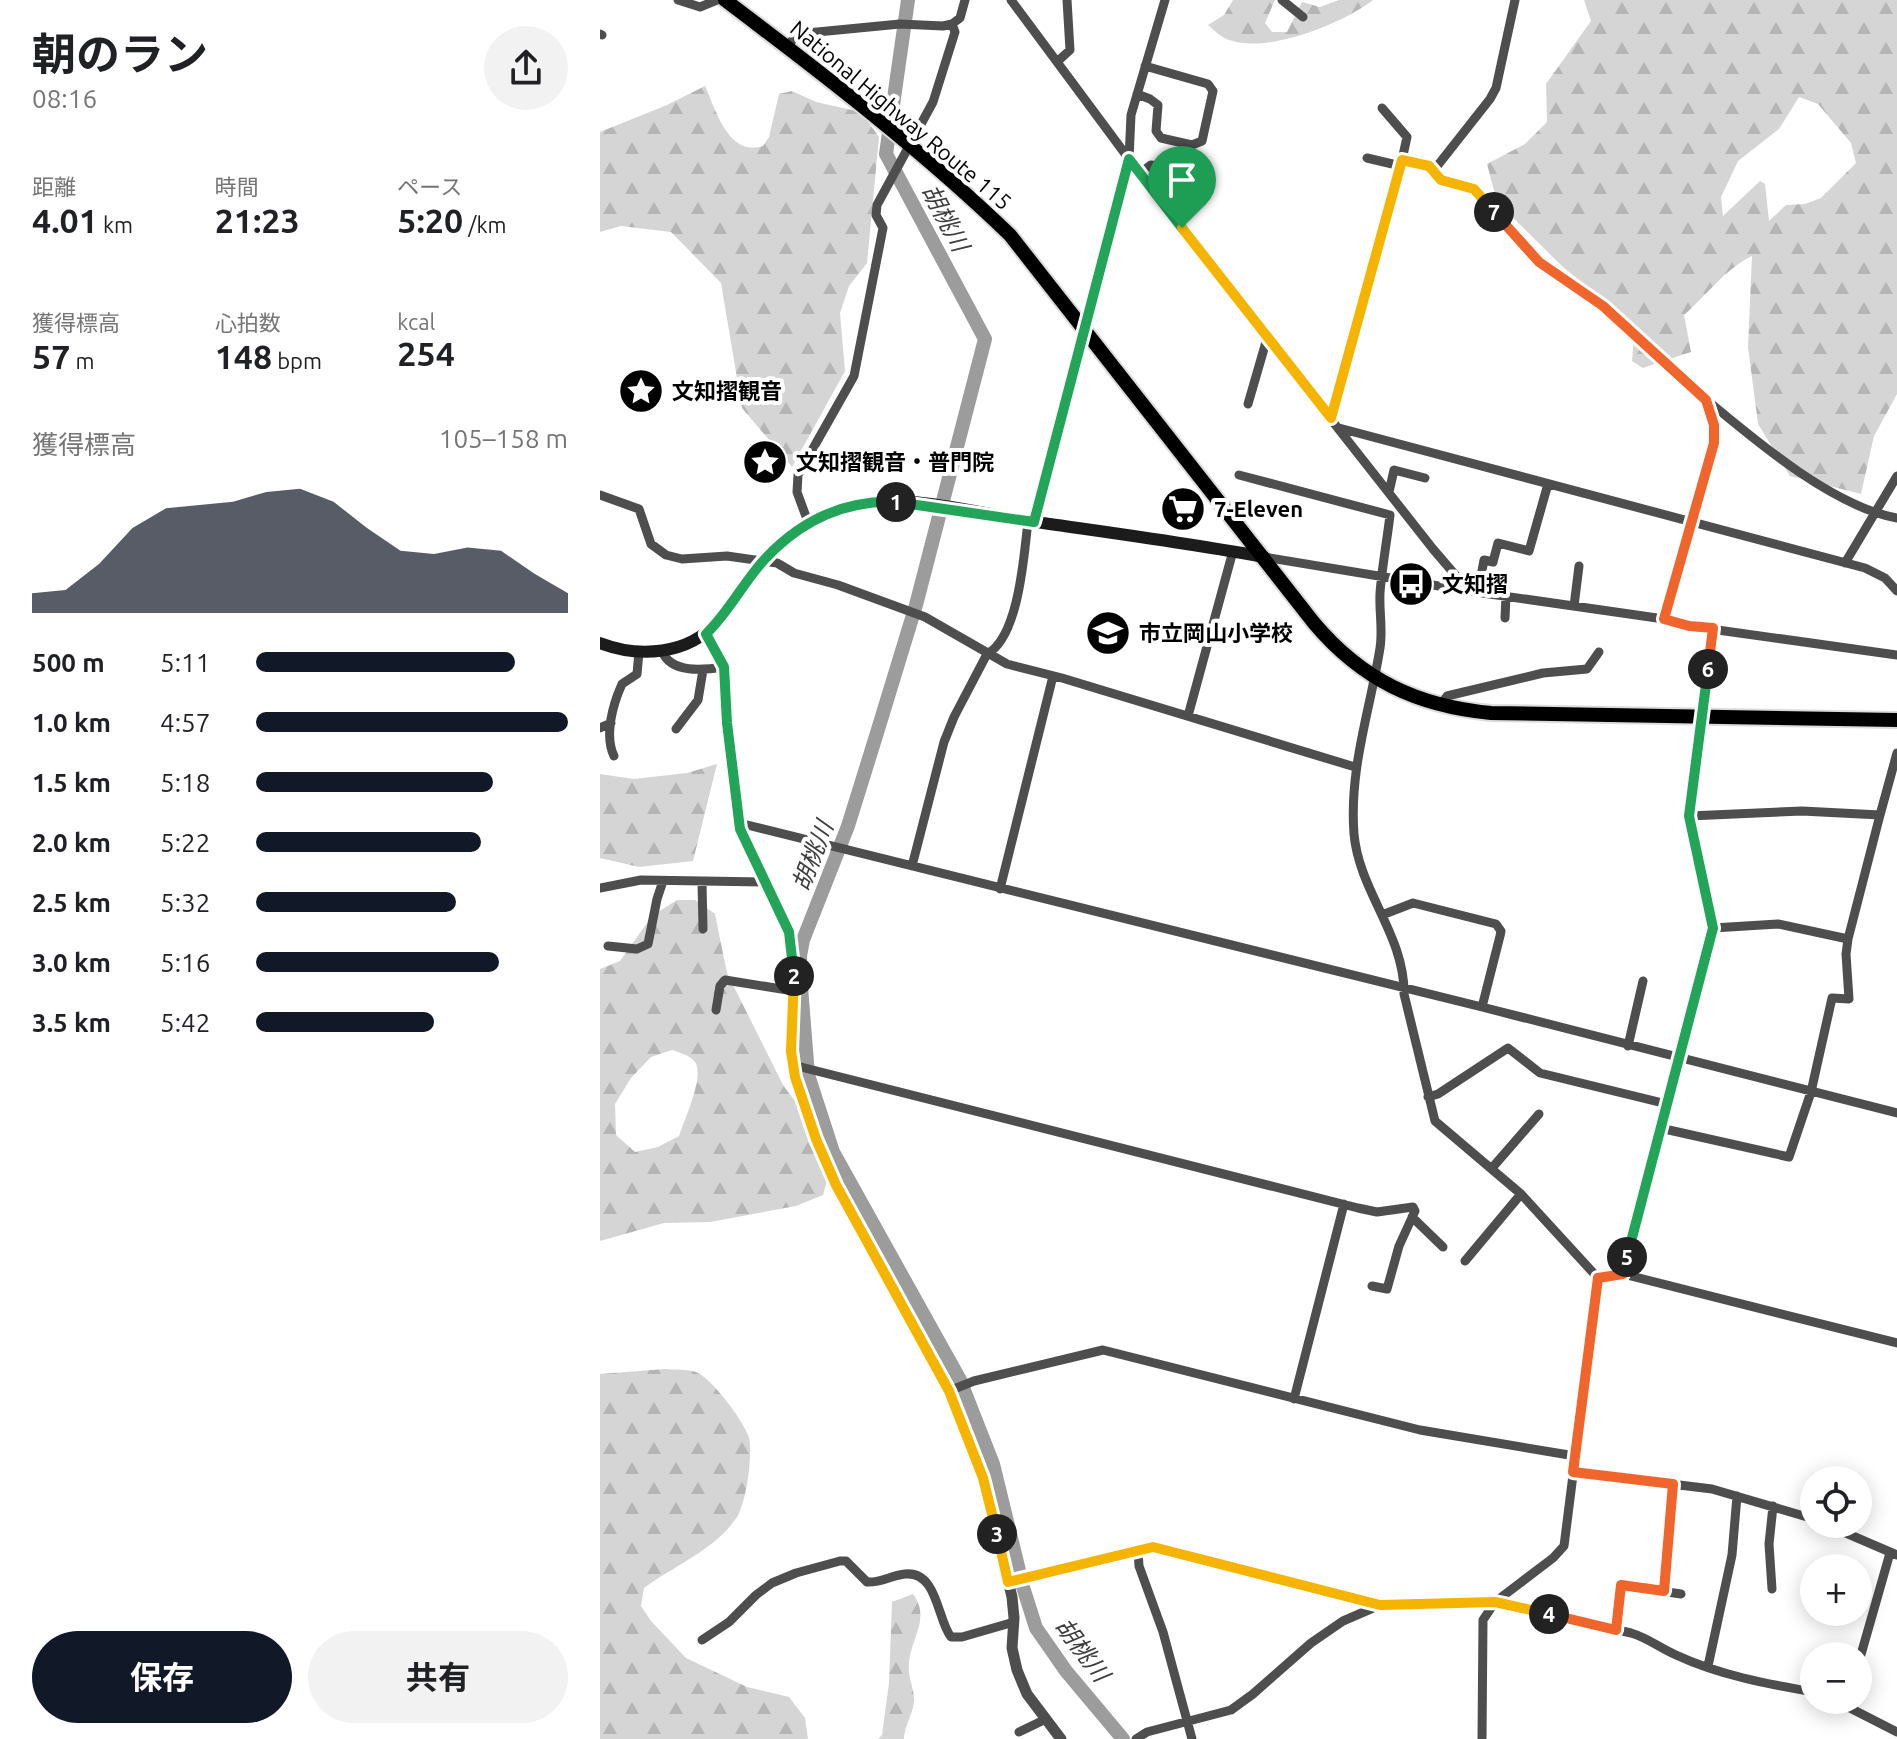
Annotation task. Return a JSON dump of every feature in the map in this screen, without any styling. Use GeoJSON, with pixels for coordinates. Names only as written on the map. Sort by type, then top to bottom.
{"type":"FeatureCollection","features":[{"type":"Feature","properties":{"kind":"highway","name":"National Highway Route 115"},"geometry":{"type":"LineString","coordinates":[[725,0],[908,144],[969,195],[1010,235],[1325,636],[1375,680],[1440,706],[1491,713],[1897,720]]}},
{"type":"Feature","properties":{"kind":"main road"},"geometry":{"type":"LineString","coordinates":[[600,643],[622,650],[662,651],[685,645],[706,634],[762,561],[808,522],[862,503],[920,504],[1264,557]]}},
{"type":"Feature","properties":{"kind":"street"},"geometry":{"type":"LineString","coordinates":[[678,0],[700,7],[717,0]]}},
{"type":"Feature","properties":{"kind":"street"},"geometry":{"type":"LineString","coordinates":[[786,46],[807,33],[900,24],[952,24],[962,14],[965,0]]}},
{"type":"Feature","properties":{"kind":"street"},"geometry":{"type":"LineString","coordinates":[[1011,0],[1129,159],[1334,423],[1474,591]]}},
{"type":"Feature","properties":{"kind":"street"},"geometry":{"type":"LineString","coordinates":[[1058,61],[1070,50],[1067,0]]}},
{"type":"Feature","properties":{"kind":"street"},"geometry":{"type":"LineString","coordinates":[[912,866],[944,742],[954,717],[987,654],[995,648],[1016,610],[1031,522],[1129,159],[1130,118],[1165,0]]}},
{"type":"Feature","properties":{"kind":"street"},"geometry":{"type":"LineString","coordinates":[[1282,0],[1303,17]]}},
{"type":"Feature","properties":{"kind":"street"},"geometry":{"type":"LineString","coordinates":[[1367,158],[1429,166],[1443,161],[1493,95],[1515,0]]}},
{"type":"Feature","properties":{"kind":"street"},"geometry":{"type":"LineString","coordinates":[[808,522],[797,492],[798,475],[847,391],[858,364],[883,228],[876,215],[877,205],[933,102],[955,32],[952,24]]}},
{"type":"Feature","properties":{"kind":"street"},"geometry":{"type":"LineString","coordinates":[[1137,94],[1158,105],[1156,131],[1161,138],[1192,145],[1202,141],[1213,91],[1208,84],[1145,66]]}},
{"type":"Feature","properties":{"kind":"street"},"geometry":{"type":"LineString","coordinates":[[1334,423],[1407,137],[1382,108]]}},
{"type":"Feature","properties":{"kind":"street"},"geometry":{"type":"LineString","coordinates":[[1140,173],[1151,165],[1189,173]]}},
{"type":"Feature","properties":{"kind":"street"},"geometry":{"type":"LineString","coordinates":[[1429,166],[1441,180],[1474,189],[1539,262],[1603,306],[1706,400],[1779,457],[1836,494],[1873,513],[1897,518]]}},
{"type":"Feature","properties":{"kind":"street"},"geometry":{"type":"LineString","coordinates":[[1248,404],[1268,335]]}},
{"type":"Feature","properties":{"kind":"street"},"geometry":{"type":"LineString","coordinates":[[1664,619],[1714,443],[1714,425],[1706,400]]}},
{"type":"Feature","properties":{"kind":"street"},"geometry":{"type":"LineString","coordinates":[[1334,423],[1548,484],[1865,568],[1885,578],[1897,591]]}},
{"type":"Feature","properties":{"kind":"street"},"geometry":{"type":"LineString","coordinates":[[1425,478],[1394,470],[1380,592],[1381,642],[1355,767],[1355,844],[1369,889],[1400,955],[1404,989],[1435,1121],[1521,1194],[1598,1278],[1562,1548],[1495,1602],[1482,1626],[1482,1739]]}},
{"type":"Feature","properties":{"kind":"street"},"geometry":{"type":"LineString","coordinates":[[1239,475],[1390,515]]}},
{"type":"Feature","properties":{"kind":"street"},"geometry":{"type":"LineString","coordinates":[[1845,563],[1897,476]]}},
{"type":"Feature","properties":{"kind":"street"},"geometry":{"type":"LineString","coordinates":[[1474,591],[1484,560],[1493,562],[1498,543],[1529,551],[1548,484]]}},
{"type":"Feature","properties":{"kind":"street"},"geometry":{"type":"LineString","coordinates":[[600,495],[639,509],[651,544],[666,555],[682,559],[727,556],[777,563],[794,573],[910,610],[1007,664],[1355,767]]}},
{"type":"Feature","properties":{"kind":"street"},"geometry":{"type":"LineString","coordinates":[[1188,716],[1233,551]]}},
{"type":"Feature","properties":{"kind":"street"},"geometry":{"type":"LineString","coordinates":[[1264,557],[1383,578],[1664,619],[1689,626],[1897,655]]}},
{"type":"Feature","properties":{"kind":"street"},"geometry":{"type":"LineString","coordinates":[[1574,606],[1579,566]]}},
{"type":"Feature","properties":{"kind":"street"},"geometry":{"type":"LineString","coordinates":[[1505,618],[1506,596]]}},
{"type":"Feature","properties":{"kind":"street"},"geometry":{"type":"LineString","coordinates":[[1623,1274],[1713,928],[1689,816],[1713,628]]}},
{"type":"Feature","properties":{"kind":"street"},"geometry":{"type":"LineString","coordinates":[[706,634],[724,667],[727,723],[739,823],[745,845],[789,932],[793,949],[794,991],[790,1031],[793,1065],[816,1139],[831,1175],[949,1391],[983,1478],[1008,1582],[1014,1622],[1012,1648],[1020,1680],[1061,1739]]}},
{"type":"Feature","properties":{"kind":"street"},"geometry":{"type":"LineString","coordinates":[[662,651],[663,656],[673,663],[703,670],[724,667]]}},
{"type":"Feature","properties":{"kind":"street"},"geometry":{"type":"LineString","coordinates":[[614,756],[611,723],[622,684],[637,674],[639,652]]}},
{"type":"Feature","properties":{"kind":"street"},"geometry":{"type":"LineString","coordinates":[[1440,706],[1447,696],[1543,673],[1587,669],[1599,652]]}},
{"type":"Feature","properties":{"kind":"street"},"geometry":{"type":"LineString","coordinates":[[676,729],[698,700],[703,670]]}},
{"type":"Feature","properties":{"kind":"street"},"geometry":{"type":"LineString","coordinates":[[1000,889],[1053,676]]}},
{"type":"Feature","properties":{"kind":"street"},"geometry":{"type":"LineString","coordinates":[[600,728],[611,723]]}},
{"type":"Feature","properties":{"kind":"street"},"geometry":{"type":"LineString","coordinates":[[1660,1128],[1789,1157],[1811,1092],[1832,998],[1849,999],[1848,939],[1880,815],[1893,780],[1897,753]]}},
{"type":"Feature","properties":{"kind":"street"},"geometry":{"type":"LineString","coordinates":[[1689,816],[1802,811],[1880,815]]}},
{"type":"Feature","properties":{"kind":"street"},"geometry":{"type":"LineString","coordinates":[[739,823],[1897,1113]]}},
{"type":"Feature","properties":{"kind":"street"},"geometry":{"type":"LineString","coordinates":[[600,888],[641,880],[765,882]]}},
{"type":"Feature","properties":{"kind":"street"},"geometry":{"type":"LineString","coordinates":[[608,946],[637,949],[648,944],[663,881]]}},
{"type":"Feature","properties":{"kind":"street"},"geometry":{"type":"LineString","coordinates":[[702,882],[703,929]]}},
{"type":"Feature","properties":{"kind":"street"},"geometry":{"type":"LineString","coordinates":[[1382,915],[1413,903],[1496,924],[1501,931],[1482,1007]]}},
{"type":"Feature","properties":{"kind":"street"},"geometry":{"type":"LineString","coordinates":[[1713,928],[1778,924],[1848,939]]}},
{"type":"Feature","properties":{"kind":"street"},"geometry":{"type":"LineString","coordinates":[[716,1010],[720,986],[725,980],[794,991]]}},
{"type":"Feature","properties":{"kind":"street"},"geometry":{"type":"LineString","coordinates":[[1628,1046],[1643,981]]}},
{"type":"Feature","properties":{"kind":"street"},"geometry":{"type":"LineString","coordinates":[[1428,1097],[1438,1094],[1508,1048],[1540,1073],[1667,1104]]}},
{"type":"Feature","properties":{"kind":"street"},"geometry":{"type":"LineString","coordinates":[[793,1065],[1377,1212],[1413,1207],[1415,1211],[1399,1246],[1387,1289],[1372,1286]]}},
{"type":"Feature","properties":{"kind":"street"},"geometry":{"type":"LineString","coordinates":[[1492,1168],[1539,1114]]}},
{"type":"Feature","properties":{"kind":"street"},"geometry":{"type":"LineString","coordinates":[[1465,1261],[1521,1194]]}},
{"type":"Feature","properties":{"kind":"street"},"geometry":{"type":"LineString","coordinates":[[1294,1399],[1344,1204]]}},
{"type":"Feature","properties":{"kind":"street"},"geometry":{"type":"LineString","coordinates":[[1412,1217],[1443,1247]]}},
{"type":"Feature","properties":{"kind":"street"},"geometry":{"type":"LineString","coordinates":[[1598,1278],[1623,1274],[1897,1343]]}},
{"type":"Feature","properties":{"kind":"street"},"geometry":{"type":"LineString","coordinates":[[949,1391],[974,1381],[1103,1350],[1420,1430],[1575,1456]]}},
{"type":"Feature","properties":{"kind":"street"},"geometry":{"type":"LineString","coordinates":[[1573,1472],[1673,1484],[1737,1496],[1800,1515]]}},
{"type":"Feature","properties":{"kind":"street"},"geometry":{"type":"LineString","coordinates":[[1664,1591],[1673,1484]]}},
{"type":"Feature","properties":{"kind":"street"},"geometry":{"type":"LineString","coordinates":[[1708,1666],[1732,1555],[1737,1496]]}},
{"type":"Feature","properties":{"kind":"street"},"geometry":{"type":"LineString","coordinates":[[1772,1589],[1769,1544],[1773,1506]]}},
{"type":"Feature","properties":{"kind":"street"},"geometry":{"type":"LineString","coordinates":[[1857,1538],[1893,1554],[1865,1642]]}},
{"type":"Feature","properties":{"kind":"street"},"geometry":{"type":"LineString","coordinates":[[1008,1582],[1138,1550],[1164,1548],[1380,1605],[1495,1602],[1645,1638],[1675,1655],[1759,1684],[1800,1690]]}},
{"type":"Feature","properties":{"kind":"street"},"geometry":{"type":"LineString","coordinates":[[1138,1550],[1139,1566],[1163,1632],[1192,1739]]}},
{"type":"Feature","properties":{"kind":"street"},"geometry":{"type":"LineString","coordinates":[[702,1640],[729,1622],[772,1583],[791,1574],[840,1561],[846,1561],[867,1582],[905,1574],[925,1580],[951,1637],[962,1637],[1014,1622]]}},
{"type":"Feature","properties":{"kind":"street"},"geometry":{"type":"LineString","coordinates":[[1616,1630],[1621,1585],[1681,1594]]}},
{"type":"Feature","properties":{"kind":"street"},"geometry":{"type":"LineString","coordinates":[[1136,1739],[1147,1732],[1231,1710],[1324,1634],[1343,1621],[1380,1605]]}},
{"type":"Feature","properties":{"kind":"street"},"geometry":{"type":"LineString","coordinates":[[1866,1714],[1897,1732]]}},
{"type":"Feature","properties":{"kind":"street"},"geometry":{"type":"LineString","coordinates":[[1019,1732],[1046,1719]]}},
{"type":"Feature","properties":{"kind":"green space"},"geometry":{"type":"Polygon","coordinates":[[[1233,0],[1275,0],[1265,23],[1272,32],[1287,32],[1302,2],[1320,7],[1339,0],[1373,0],[1343,18],[1304,34],[1283,40],[1245,43],[1226,39],[1208,25],[1224,15],[1233,0]]]}},
{"type":"Feature","properties":{"kind":"green space"},"geometry":{"type":"Polygon","coordinates":[[[1584,0],[1897,0],[1897,394],[1874,436],[1861,494],[1790,476],[1758,424],[1748,347],[1752,256],[1725,275],[1684,315],[1691,352],[1643,368],[1632,361],[1635,325],[1563,267],[1497,202],[1487,164],[1525,144],[1547,122],[1546,84],[1591,21],[1584,0]],[[1799,97],[1779,129],[1738,161],[1721,197],[1723,216],[1760,181],[1765,184],[1769,221],[1786,205],[1805,204],[1821,198],[1856,163],[1851,143],[1818,104],[1799,97]]]}},
{"type":"Feature","properties":{"kind":"green space"},"geometry":{"type":"Polygon","coordinates":[[[705,86],[725,129],[741,145],[751,148],[763,146],[769,137],[779,94],[792,91],[816,102],[861,112],[879,137],[867,263],[849,286],[840,313],[845,371],[792,467],[742,408],[721,283],[671,232],[621,226],[600,232],[600,132],[705,86]]]}},
{"type":"Feature","properties":{"kind":"green space"},"geometry":{"type":"Polygon","coordinates":[[[717,764],[693,861],[639,867],[600,858],[600,774],[634,779],[687,773],[717,764]]]}},
{"type":"Feature","properties":{"kind":"green space"},"geometry":{"type":"Polygon","coordinates":[[[677,900],[695,900],[715,914],[727,973],[783,1085],[829,1147],[828,1177],[823,1195],[796,1206],[710,1222],[664,1223],[600,1241],[600,969],[620,961],[652,916],[677,900]],[[672,1050],[651,1057],[631,1078],[615,1104],[616,1135],[635,1152],[658,1147],[679,1136],[689,1109],[696,1087],[695,1062],[672,1050]]]}},
{"type":"Feature","properties":{"kind":"green space"},"geometry":{"type":"Polygon","coordinates":[[[665,1369],[696,1372],[718,1391],[749,1438],[749,1467],[743,1501],[728,1529],[706,1548],[644,1588],[641,1606],[686,1658],[747,1687],[789,1697],[805,1718],[808,1739],[600,1739],[600,1374],[665,1369]]]}},
{"type":"Feature","properties":{"kind":"green space"},"geometry":{"type":"Polygon","coordinates":[[[913,1594],[918,1604],[920,1623],[909,1661],[913,1708],[904,1739],[878,1739],[882,1735],[889,1683],[892,1602],[913,1594]]]}},
{"type":"Feature","properties":{"kind":"waterway","name":"胡桃川"},"geometry":{"type":"LineString","coordinates":[[908,0],[886,154],[985,339],[916,605],[848,826],[803,940],[801,987],[808,1075],[833,1152],[960,1380],[993,1464],[1036,1628],[1066,1671],[1123,1739]]}},
{"type":"Feature","properties":{"kind":"place","name":"文知摺観音"},"geometry":{"type":"Point","coordinates":[641,391]}},
{"type":"Feature","properties":{"kind":"place","name":"文知摺観音・普門院"},"geometry":{"type":"Point","coordinates":[765,462]}},
{"type":"Feature","properties":{"kind":"place","name":"7-Eleven"},"geometry":{"type":"Point","coordinates":[1183,509]}},
{"type":"Feature","properties":{"kind":"place","name":"文知摺"},"geometry":{"type":"Point","coordinates":[1411,584]}},
{"type":"Feature","properties":{"kind":"place","name":"市立岡山小学校"},"geometry":{"type":"Point","coordinates":[1108,633]}},
{"type":"Feature","properties":{"kind":"route"},"geometry":{"type":"LineString","coordinates":[[1129,159],[1182,228],[1331,418],[1402,160],[1429,166],[1441,180],[1474,189],[1539,262],[1603,306],[1706,400],[1712,418],[1714,443],[1664,619],[1713,628],[1689,816],[1713,928],[1623,1274],[1598,1278],[1573,1472],[1673,1484],[1664,1591],[1621,1585],[1616,1630],[1495,1602],[1380,1605],[1159,1547],[1008,1582],[983,1478],[961,1419],[924,1343],[822,1157],[795,1077],[790,1031],[794,991],[792,941],[742,836],[731,765],[724,667],[706,634],[762,561],[808,522],[837,510],[862,503],[891,502],[1034,522],[1129,159]]}}]}
